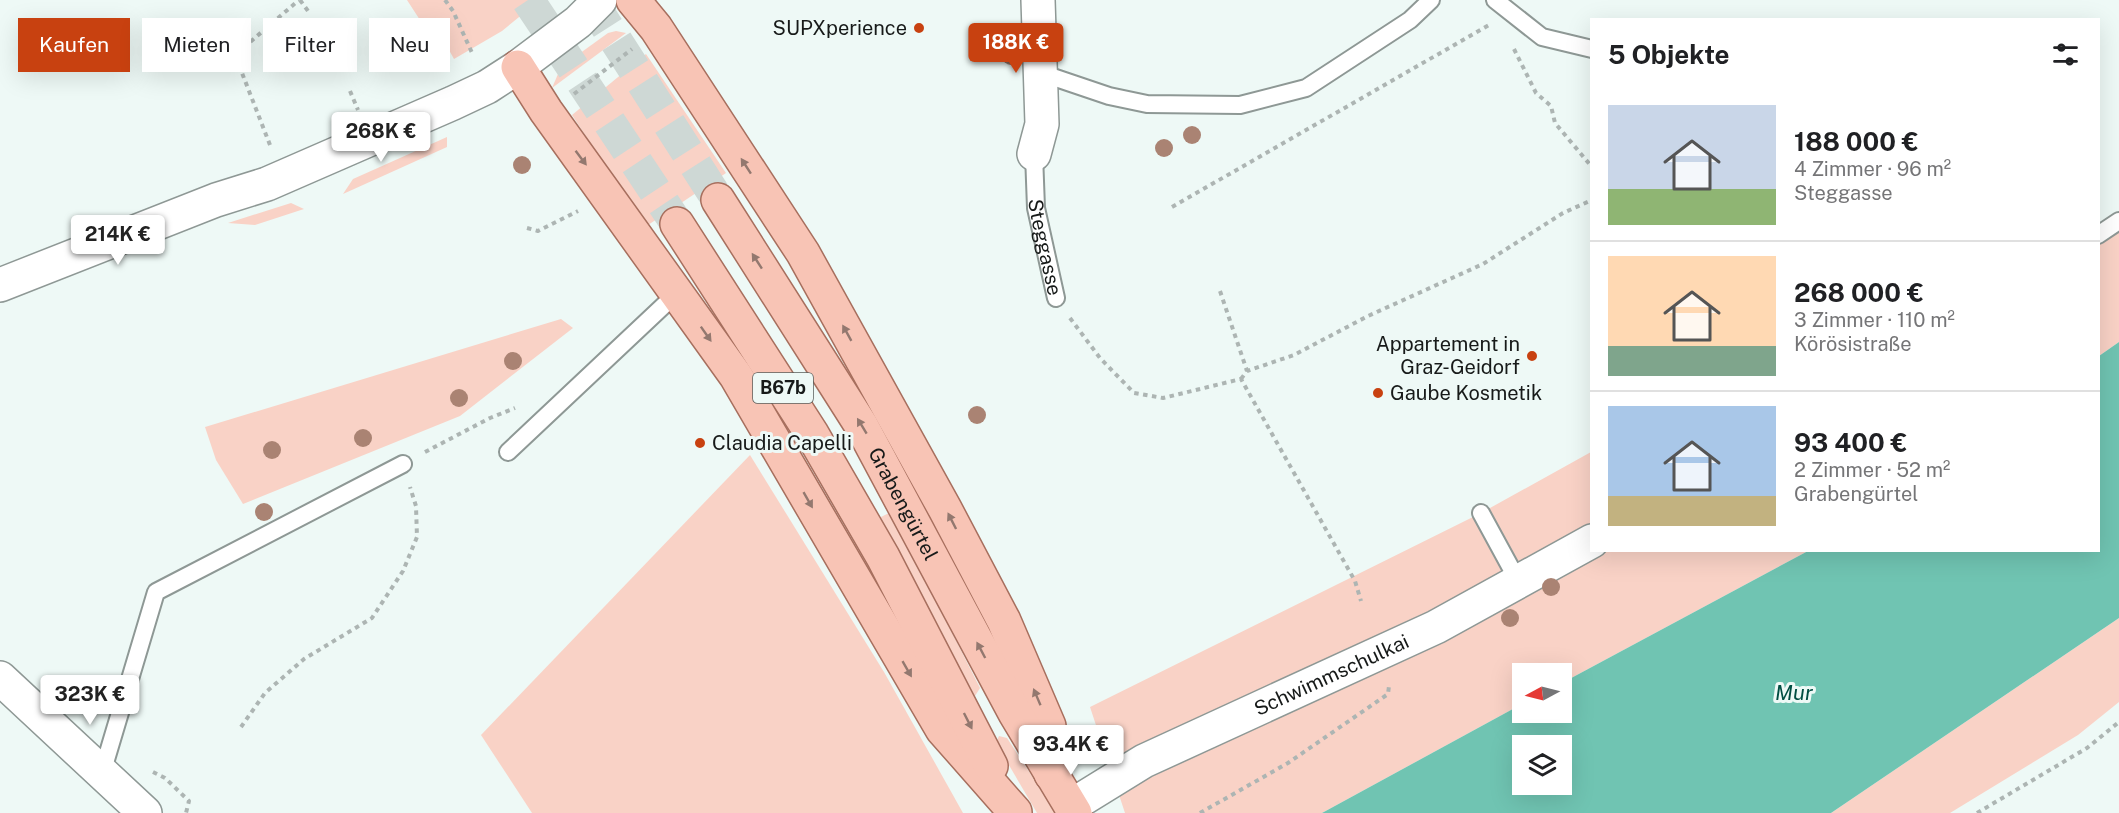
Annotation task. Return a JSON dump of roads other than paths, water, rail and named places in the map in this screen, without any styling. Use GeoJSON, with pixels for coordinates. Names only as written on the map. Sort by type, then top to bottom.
{"type":"FeatureCollection","features":[{"type":"Feature","properties":{"kind":"main road"},"geometry":{"type":"LineString","coordinates":[[633,0],[656,28],[803,254],[945,509],[1004,621],[1049,726],[1051,774]]}},
{"type":"Feature","properties":{"kind":"main road"},"geometry":{"type":"LineString","coordinates":[[518,67],[546,111],[736,376],[942,729],[1015,812]]}},
{"type":"Feature","properties":{"kind":"main road","name":"Grabengürtel"},"geometry":{"type":"LineString","coordinates":[[718,200],[861,425],[1004,692],[1073,810]]}},
{"type":"Feature","properties":{"kind":"main road","name":"B67b"},"geometry":{"type":"LineString","coordinates":[[677,224],[812,434],[871,536],[1015,812]]}},
{"type":"Feature","properties":{"kind":"street"},"geometry":{"type":"LineString","coordinates":[[0,285],[216,200],[267,184],[487,87],[578,22],[600,0]]}},
{"type":"Feature","properties":{"kind":"street","name":"Steggasse"},"geometry":{"type":"LineString","coordinates":[[1034,154],[1042,124],[1038,0]]}},
{"type":"Feature","properties":{"kind":"street","name":"Schwimmschulkai"},"geometry":{"type":"LineString","coordinates":[[1073,810],[1144,761],[1436,627],[1590,542]]}},
{"type":"Feature","properties":{"kind":"street"},"geometry":{"type":"LineString","coordinates":[[0,678],[145,813]]}},
{"type":"Feature","properties":{"kind":"lane"},"geometry":{"type":"LineString","coordinates":[[1041,73],[1109,96],[1147,104],[1240,105],[1306,88],[1410,20],[1431,0]]}},
{"type":"Feature","properties":{"kind":"lane"},"geometry":{"type":"LineString","coordinates":[[1498,7],[1542,37],[1590,49]]}},
{"type":"Feature","properties":{"kind":"lane","name":"Steggasse"},"geometry":{"type":"LineString","coordinates":[[1034,154],[1036,208],[1056,298]]}},
{"type":"Feature","properties":{"kind":"lane"},"geometry":{"type":"LineString","coordinates":[[2100,233],[2119,221]]}},
{"type":"Feature","properties":{"kind":"lane"},"geometry":{"type":"LineString","coordinates":[[508,452],[677,293]]}},
{"type":"Feature","properties":{"kind":"lane"},"geometry":{"type":"LineString","coordinates":[[102,773],[156,592],[403,464]]}},
{"type":"Feature","properties":{"kind":"lane"},"geometry":{"type":"LineString","coordinates":[[1481,513],[1518,581]]}},
{"type":"Feature","properties":{"kind":"water","name":"Mur"},"geometry":{"type":"Polygon","coordinates":[[[2119,342],[2119,618],[1831,813],[1322,813],[1512,709],[1512,723],[1572,723],[1572,678],[1806,552],[2100,552],[2100,355],[2119,342]]]}},
{"type":"Feature","properties":{"kind":"tunnel"},"geometry":{"type":"LineString","coordinates":[[528,0],[677,224]]}},
{"type":"Feature","properties":{"kind":"tunnel"},"geometry":{"type":"LineString","coordinates":[[590,0],[718,200]]}},
{"type":"Feature","properties":{"kind":"place","name":"SUPXperience"},"geometry":{"type":"Point","coordinates":[919,28]}},
{"type":"Feature","properties":{"kind":"place","name":"Appartement in Graz-Geidorf"},"geometry":{"type":"Point","coordinates":[1532,356]}},
{"type":"Feature","properties":{"kind":"place","name":"Gaube Kosmetik"},"geometry":{"type":"Point","coordinates":[1378,393]}},
{"type":"Feature","properties":{"kind":"place","name":"Claudia Capelli"},"geometry":{"type":"Point","coordinates":[700,443]}}]}
